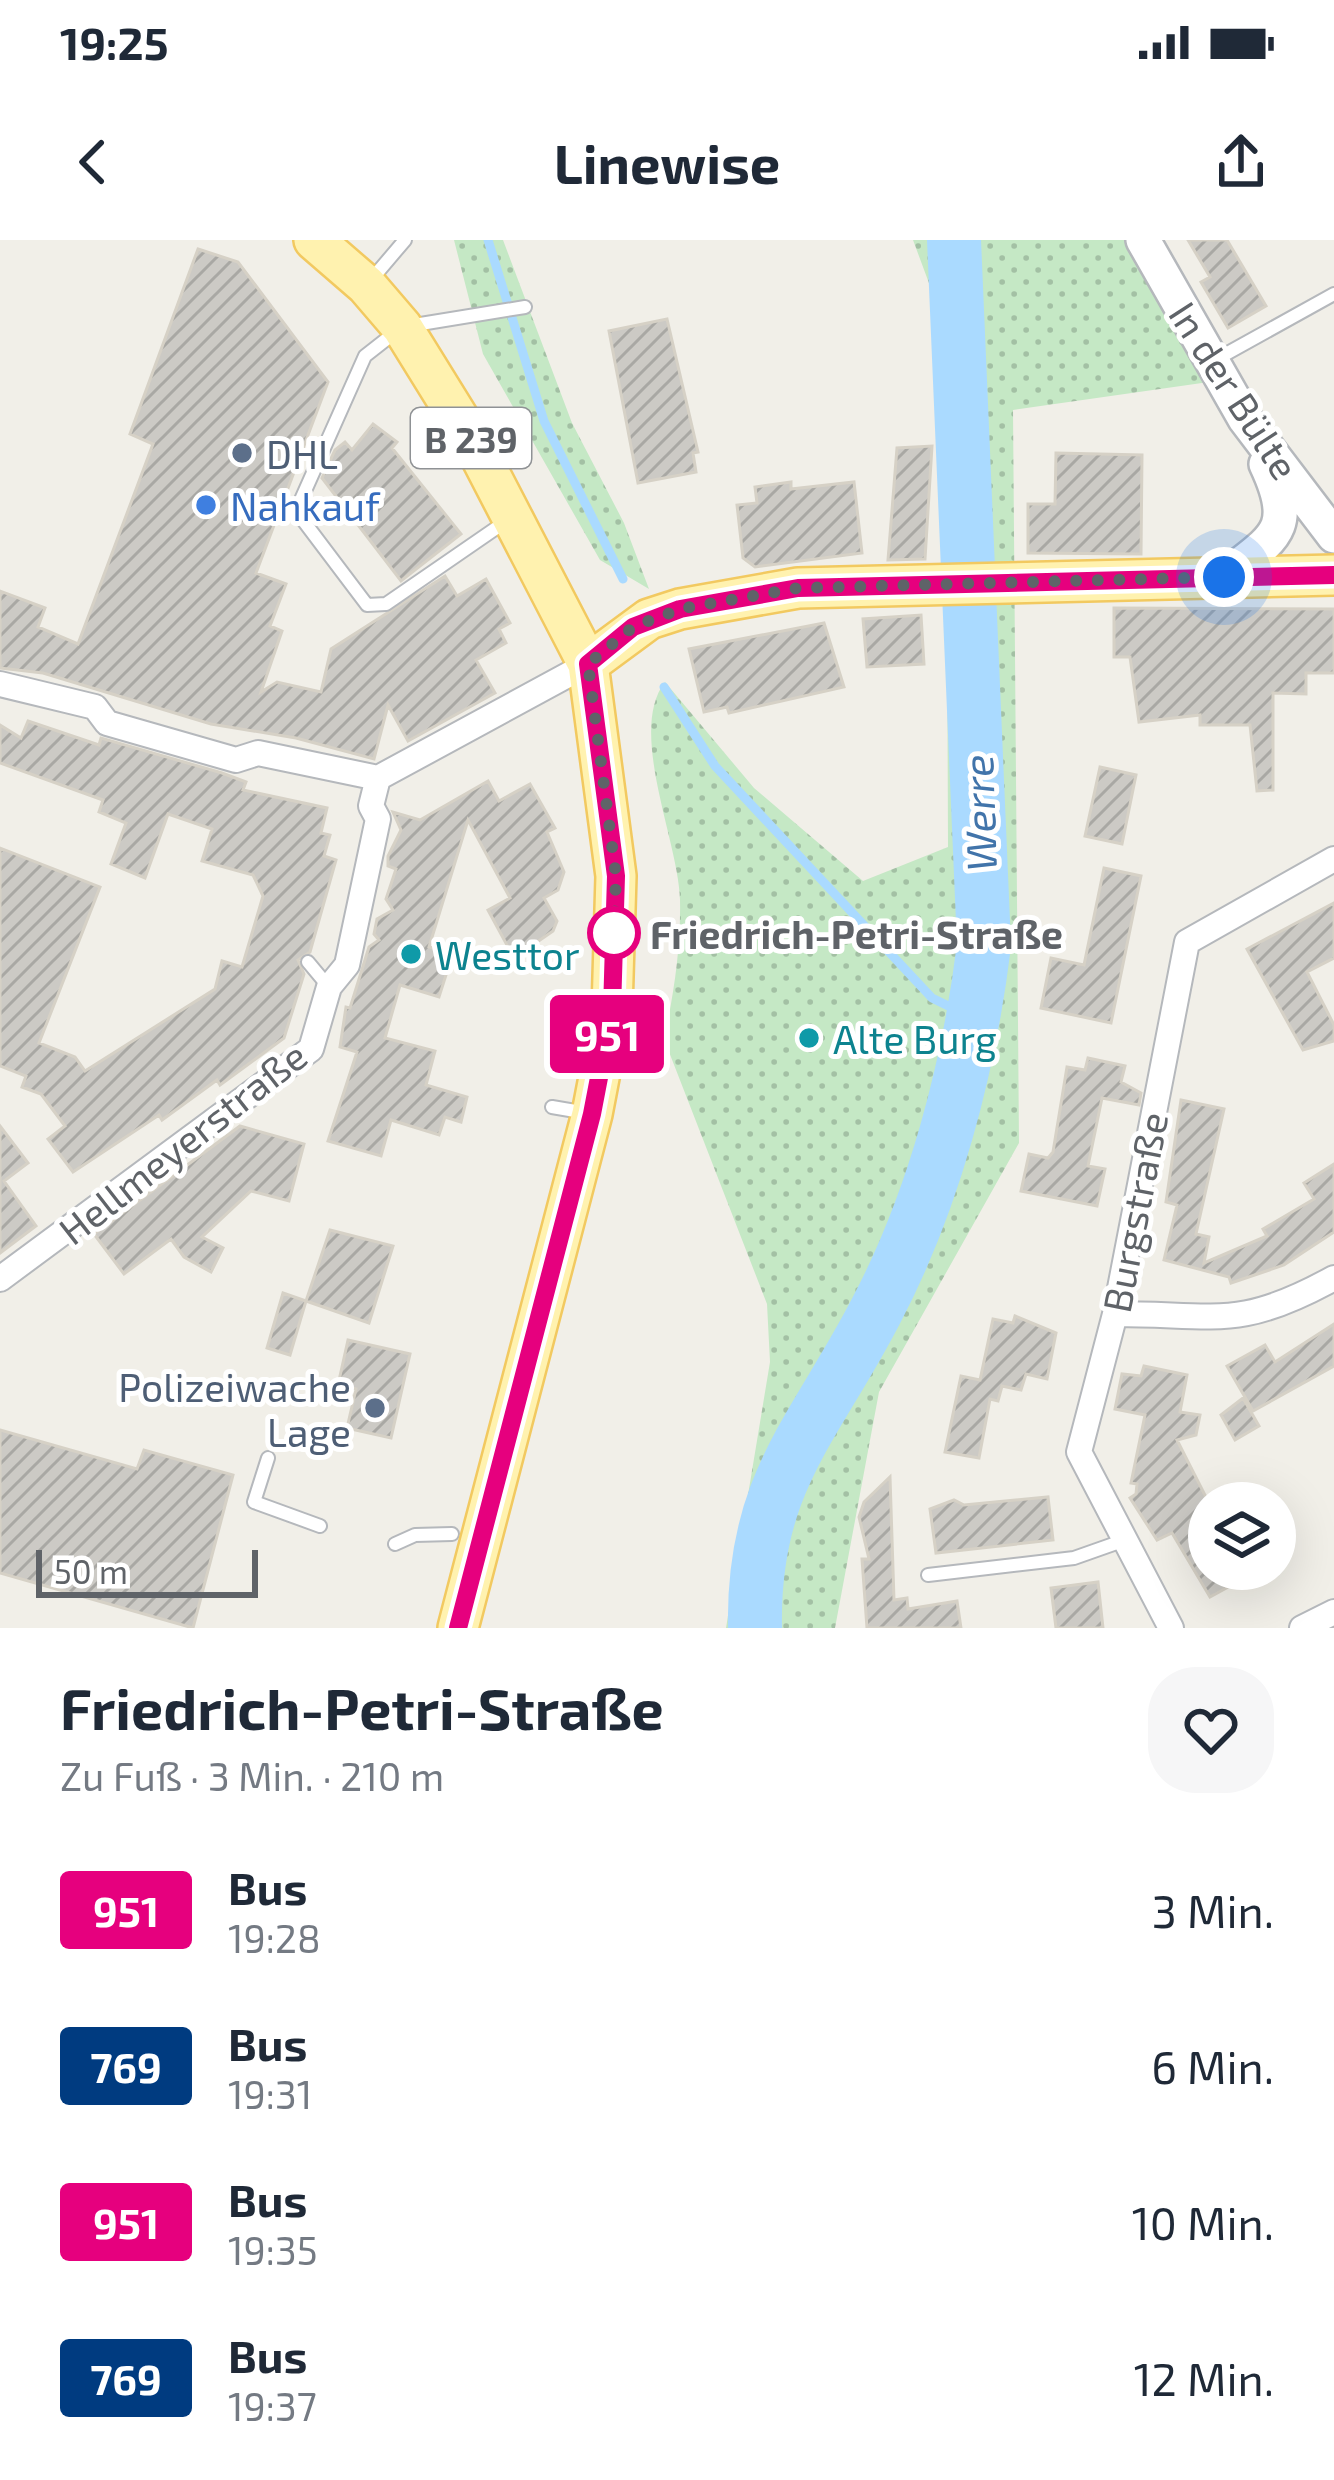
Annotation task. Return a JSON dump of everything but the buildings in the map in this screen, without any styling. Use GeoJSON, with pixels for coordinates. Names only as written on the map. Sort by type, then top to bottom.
{"type":"FeatureCollection","features":[{"type":"Feature","properties":{"kind":"main road","name":"B 239"},"geometry":{"type":"LineString","coordinates":[[314,240],[366,285],[402,328],[513,517],[588,664]]}},
{"type":"Feature","properties":{"kind":"main road"},"geometry":{"type":"LineString","coordinates":[[458,1628],[592,1114],[612,1010],[616,876],[588,664],[641,623],[680,609],[798,588],[1334,575]]}},
{"type":"Feature","properties":{"kind":"street","name":"In der Bülte"},"geometry":{"type":"LineString","coordinates":[[1143,240],[1245,419],[1334,536]]}},
{"type":"Feature","properties":{"kind":"street"},"geometry":{"type":"LineString","coordinates":[[1224,577],[1278,535],[1282,518],[1278,490],[1245,419]]}},
{"type":"Feature","properties":{"kind":"street"},"geometry":{"type":"LineString","coordinates":[[0,684],[95,706],[107,722],[170,735],[236,760],[258,753],[310,771],[379,778],[502,717],[588,664]]}},
{"type":"Feature","properties":{"kind":"street","name":"Hellmeyerstraße"},"geometry":{"type":"LineString","coordinates":[[0,1279],[311,1049],[329,987],[347,964],[378,819],[371,806],[379,778]]}},
{"type":"Feature","properties":{"kind":"street","name":"Burgstraße"},"geometry":{"type":"LineString","coordinates":[[1172,1628],[1079,1452],[1115,1314],[1187,941],[1334,859]]}},
{"type":"Feature","properties":{"kind":"street"},"geometry":{"type":"LineString","coordinates":[[1115,1314],[1223,1320],[1280,1308],[1334,1278]]}},
{"type":"Feature","properties":{"kind":"street"},"geometry":{"type":"LineString","coordinates":[[1302,1628],[1334,1612]]}},
{"type":"Feature","properties":{"kind":"lane"},"geometry":{"type":"LineString","coordinates":[[366,285],[404,240]]}},
{"type":"Feature","properties":{"kind":"lane"},"geometry":{"type":"LineString","coordinates":[[1214,361],[1334,294]]}},
{"type":"Feature","properties":{"kind":"lane"},"geometry":{"type":"LineString","coordinates":[[513,517],[386,604],[367,605],[296,511],[365,356],[402,328],[525,307]]}},
{"type":"Feature","properties":{"kind":"lane"},"geometry":{"type":"LineString","coordinates":[[308,962],[329,987]]}},
{"type":"Feature","properties":{"kind":"lane"},"geometry":{"type":"LineString","coordinates":[[552,1107],[592,1114]]}},
{"type":"Feature","properties":{"kind":"lane"},"geometry":{"type":"LineString","coordinates":[[268,1458],[254,1502],[320,1526]]}},
{"type":"Feature","properties":{"kind":"lane"},"geometry":{"type":"LineString","coordinates":[[395,1544],[416,1535],[452,1534]]}},
{"type":"Feature","properties":{"kind":"lane"},"geometry":{"type":"LineString","coordinates":[[928,1575],[1074,1558],[1125,1540]]}},
{"type":"Feature","properties":{"kind":"green space"},"geometry":{"type":"Polygon","coordinates":[[[454,240],[503,240],[572,423],[624,523],[649,589],[600,560],[483,354],[454,240]]]}},
{"type":"Feature","properties":{"kind":"green space"},"geometry":{"type":"Polygon","coordinates":[[[913,240],[1134,240],[1216,381],[1013,410],[1019,1143],[879,1392],[835,1628],[726,1628],[770,1362],[767,1304],[664,1039],[676,970],[680,900],[651,729],[665,682],[754,788],[863,881],[948,847],[946,329],[913,240]]]}},
{"type":"Feature","properties":{"kind":"waterway"},"geometry":{"type":"LineString","coordinates":[[488,240],[544,421],[623,579]]}},
{"type":"Feature","properties":{"kind":"waterway","name":"Werre"},"geometry":{"type":"LineString","coordinates":[[755,1628],[757,1578],[776,1495],[897,1269],[932,1179],[959,1086],[984,945],[954,240]]}},
{"type":"Feature","properties":{"kind":"waterway"},"geometry":{"type":"LineString","coordinates":[[664,687],[715,766],[932,998],[975,1019]]}},
{"type":"Feature","properties":{"kind":"bus line","name":"951"},"geometry":{"type":"LineString","coordinates":[[458,1628],[592,1114],[612,1010],[616,876],[588,664],[633,627],[680,609],[798,588],[1334,575]]}},
{"type":"Feature","properties":{"kind":"place","name":"DHL"},"geometry":{"type":"Point","coordinates":[242,453]}},
{"type":"Feature","properties":{"kind":"place","name":"Nahkauf"},"geometry":{"type":"Point","coordinates":[206,505]}},
{"type":"Feature","properties":{"kind":"place","name":"Friedrich-Petri-Straße"},"geometry":{"type":"Point","coordinates":[614,933]}},
{"type":"Feature","properties":{"kind":"place","name":"Westtor"},"geometry":{"type":"Point","coordinates":[411,954]}},
{"type":"Feature","properties":{"kind":"place","name":"Alte Burg"},"geometry":{"type":"Point","coordinates":[809,1038]}},
{"type":"Feature","properties":{"kind":"place","name":"Polizeiwache Lage"},"geometry":{"type":"Point","coordinates":[375,1408]}},
{"type":"Feature","properties":{"kind":"route"},"geometry":{"type":"LineString","coordinates":[[614,933],[616,876],[588,664],[633,627],[680,609],[798,588],[1224,577]]}}]}
